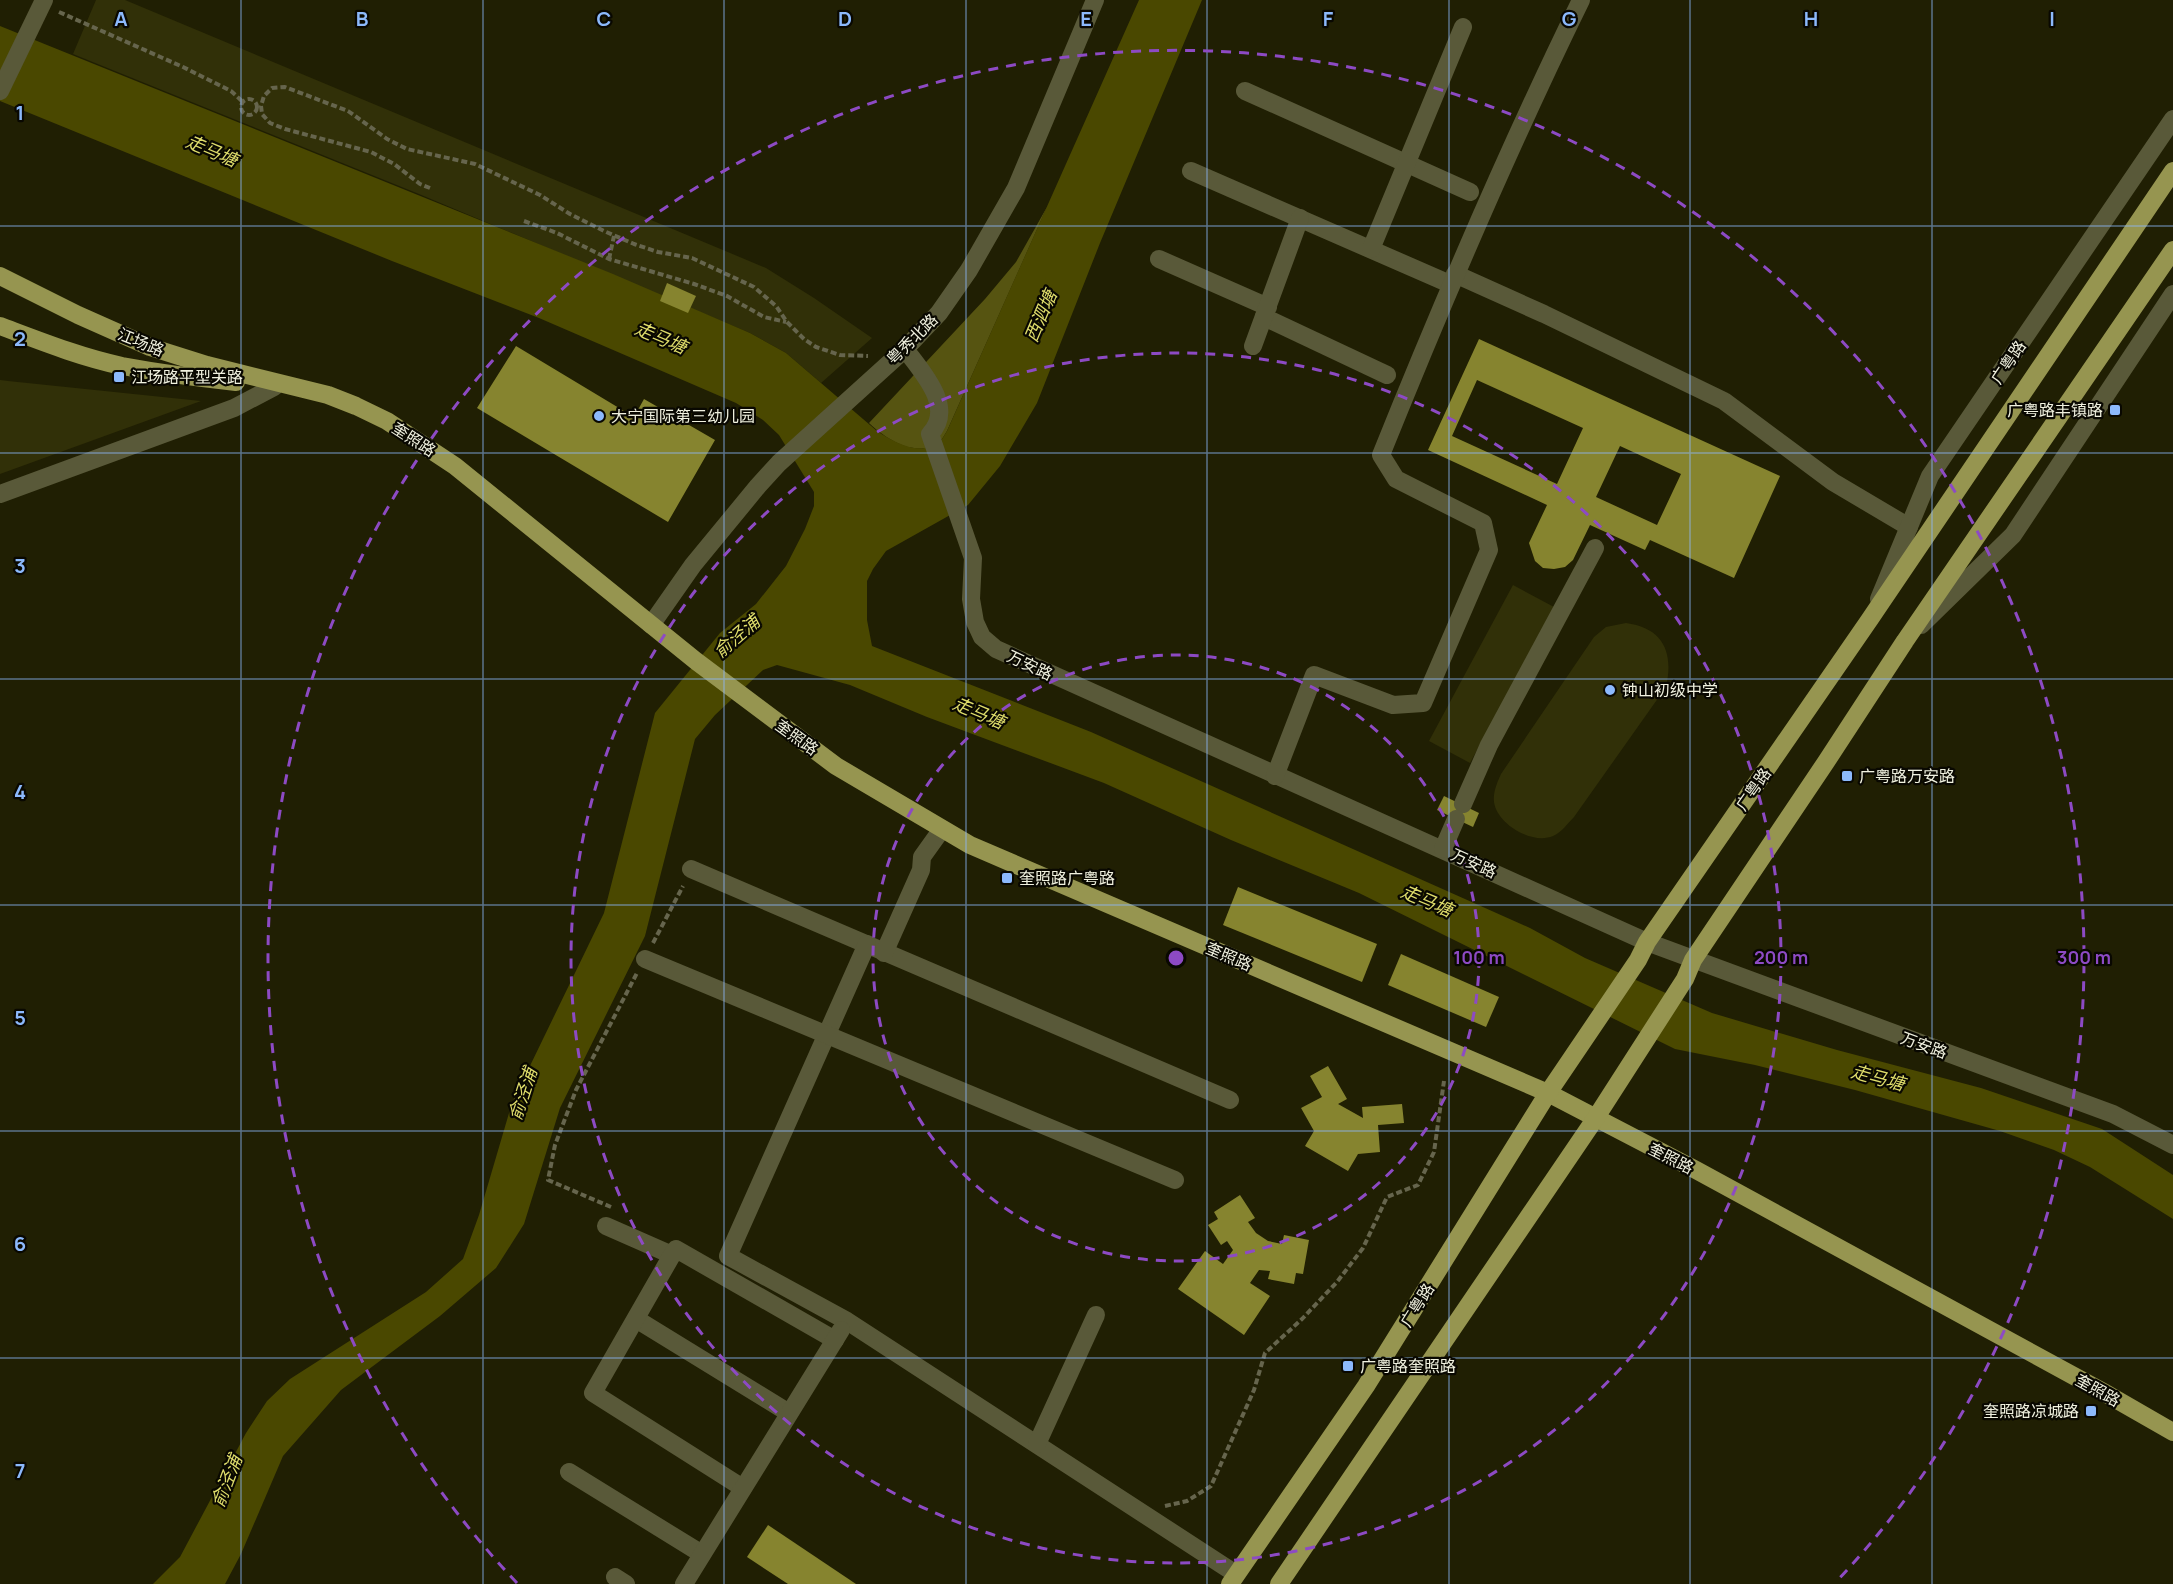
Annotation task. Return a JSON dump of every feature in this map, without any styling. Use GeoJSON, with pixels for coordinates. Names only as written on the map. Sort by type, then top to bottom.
{"type":"FeatureCollection","features":[{"type":"Feature","properties":{"kind":"main road","name":"广粤路"},"geometry":{"type":"LineString","coordinates":[[1233,1579],[1366,1386],[1548,1094],[1638,960],[1647,942],[1870,620],[2173,171]]}},
{"type":"Feature","properties":{"kind":"main road"},"geometry":{"type":"LineString","coordinates":[[1279,1584],[1595,1119],[1685,979],[1693,960],[1905,641],[2173,250]]}},
{"type":"Feature","properties":{"kind":"main road","name":"江场路"},"geometry":{"type":"LineString","coordinates":[[0,276],[78,315],[150,346],[207,365],[303,390]]}},
{"type":"Feature","properties":{"kind":"main road","name":"江场路"},"geometry":{"type":"LineString","coordinates":[[0,326],[60,348],[120,365],[189,377],[303,390]]}},
{"type":"Feature","properties":{"kind":"main road","name":"奎照路"},"geometry":{"type":"LineString","coordinates":[[303,390],[328,395],[356,406],[418,440],[455,466],[755,706],[836,766],[942,830],[970,845],[1548,1094],[1758,1204],[2173,1432]]}},
{"type":"Feature","properties":{"kind":"street","name":"粤秀北路"},"geometry":{"type":"LineString","coordinates":[[651,625],[693,565],[779,463],[900,353],[939,313],[969,270],[1016,188],[1095,0]]}},
{"type":"Feature","properties":{"kind":"street"},"geometry":{"type":"LineString","coordinates":[[1275,776],[1314,675],[1393,705],[1423,703],[1490,550],[1483,523],[1396,479],[1381,455],[1452,279],[1515,138],[1581,0]]}},
{"type":"Feature","properties":{"kind":"street"},"geometry":{"type":"LineString","coordinates":[[0,91],[41,6]]}},
{"type":"Feature","properties":{"kind":"street"},"geometry":{"type":"LineString","coordinates":[[1371,249],[1462,27]]}},
{"type":"Feature","properties":{"kind":"street"},"geometry":{"type":"LineString","coordinates":[[1245,91],[1470,192]]}},
{"type":"Feature","properties":{"kind":"street","name":"广粤路"},"geometry":{"type":"LineString","coordinates":[[1870,620],[1930,476],[2173,119]]}},
{"type":"Feature","properties":{"kind":"street"},"geometry":{"type":"LineString","coordinates":[[1191,171],[1371,249],[1545,315],[1724,401],[1833,482],[1909,527]]}},
{"type":"Feature","properties":{"kind":"street"},"geometry":{"type":"LineString","coordinates":[[1253,346],[1300,218]]}},
{"type":"Feature","properties":{"kind":"street"},"geometry":{"type":"LineString","coordinates":[[1159,259],[1387,375]]}},
{"type":"Feature","properties":{"kind":"street"},"geometry":{"type":"LineString","coordinates":[[1905,641],[2013,536],[2173,294]]}},
{"type":"Feature","properties":{"kind":"street","name":"万安路"},"geometry":{"type":"LineString","coordinates":[[900,353],[934,392],[939,406],[939,418],[930,434],[973,558],[971,599],[975,622],[982,637],[996,649],[1647,942],[2113,1114],[2173,1145]]}},
{"type":"Feature","properties":{"kind":"street"},"geometry":{"type":"LineString","coordinates":[[0,494],[234,408],[274,387]]}},
{"type":"Feature","properties":{"kind":"street"},"geometry":{"type":"LineString","coordinates":[[1443,849],[1489,745],[1595,548]]}},
{"type":"Feature","properties":{"kind":"street"},"geometry":{"type":"LineString","coordinates":[[884,952],[921,870],[922,857],[942,830]]}},
{"type":"Feature","properties":{"kind":"street"},"geometry":{"type":"LineString","coordinates":[[691,869],[1230,1100]]}},
{"type":"Feature","properties":{"kind":"street"},"geometry":{"type":"LineString","coordinates":[[867,944],[728,1256],[847,1321],[1141,1512],[1233,1579]]}},
{"type":"Feature","properties":{"kind":"street"},"geometry":{"type":"LineString","coordinates":[[645,959],[1175,1180]]}},
{"type":"Feature","properties":{"kind":"street"},"geometry":{"type":"LineString","coordinates":[[606,1226],[672,1255]]}},
{"type":"Feature","properties":{"kind":"street"},"geometry":{"type":"LineString","coordinates":[[743,1488],[593,1393],[672,1255],[676,1249],[835,1340]]}},
{"type":"Feature","properties":{"kind":"street"},"geometry":{"type":"LineString","coordinates":[[1037,1443],[1096,1315]]}},
{"type":"Feature","properties":{"kind":"street"},"geometry":{"type":"LineString","coordinates":[[636,1319],[789,1413]]}},
{"type":"Feature","properties":{"kind":"street"},"geometry":{"type":"LineString","coordinates":[[684,1584],[847,1321]]}},
{"type":"Feature","properties":{"kind":"street"},"geometry":{"type":"LineString","coordinates":[[569,1472],[702,1554]]}},
{"type":"Feature","properties":{"kind":"path"},"geometry":{"type":"LineString","coordinates":[[41,6],[183,67],[231,91],[243,102]]}},
{"type":"Feature","properties":{"kind":"path"},"geometry":{"type":"LineString","coordinates":[[243,102],[242,109],[247,114],[254,112],[272,88],[285,87],[348,111],[387,139],[407,149],[475,164],[540,195],[570,214],[614,236],[658,252],[692,258],[725,272],[754,287],[776,306],[787,322],[804,339],[826,352],[840,355],[900,353]]}},
{"type":"Feature","properties":{"kind":"path"},"geometry":{"type":"LineString","coordinates":[[243,102],[250,99],[259,106],[262,114],[270,123],[285,129],[371,152],[430,188]]}},
{"type":"Feature","properties":{"kind":"path"},"geometry":{"type":"LineString","coordinates":[[524,221],[557,233],[609,259],[705,288],[727,296],[764,317],[787,322]]}},
{"type":"Feature","properties":{"kind":"path"},"geometry":{"type":"LineString","coordinates":[[609,259],[614,236]]}},
{"type":"Feature","properties":{"kind":"path"},"geometry":{"type":"LineString","coordinates":[[548,1180],[555,1145],[576,1090],[691,869]]}},
{"type":"Feature","properties":{"kind":"path"},"geometry":{"type":"LineString","coordinates":[[1141,1512],[1187,1501],[1211,1486],[1254,1390],[1265,1353],[1337,1282],[1363,1248],[1387,1197],[1418,1185],[1434,1152],[1444,1081]]}},
{"type":"Feature","properties":{"kind":"shaded area"},"geometry":{"type":"Polygon","coordinates":[[[96,0],[125,0],[766,268],[872,338],[821,383],[786,353],[750,333],[419,194],[73,54],[96,0]]]}},
{"type":"Feature","properties":{"kind":"shaded area"},"geometry":{"type":"Polygon","coordinates":[[[1047,207],[942,438],[930,447],[911,448],[884,435],[869,423],[985,299],[1016,262],[1047,207]]]}},
{"type":"Feature","properties":{"kind":"shaded area"},"geometry":{"type":"Polygon","coordinates":[[[0,380],[8,381],[201,401],[0,474],[0,380]]]}},
{"type":"Feature","properties":{"kind":"shaded area"},"geometry":{"type":"Polygon","coordinates":[[[1513,585],[1554,607],[1470,763],[1429,741],[1513,585]]]}},
{"type":"Feature","properties":{"kind":"shaded area"},"geometry":{"type":"Polygon","coordinates":[[[1626,623],[1649,630],[1663,644],[1668,663],[1666,687],[1574,817],[1562,830],[1556,835],[1545,838],[1535,838],[1517,831],[1502,818],[1494,802],[1501,774],[1594,637],[1606,627],[1626,623]]]}},
{"type":"Feature","properties":{"kind":"water"},"geometry":{"type":"Polygon","coordinates":[[[1139,0],[1202,0],[1100,243],[1037,403],[1000,466],[968,505],[886,551],[873,569],[867,581],[867,620],[872,646],[1091,732],[1530,928],[1585,958],[1712,1013],[1837,1050],[1981,1088],[2102,1129],[2173,1175],[2173,1219],[2090,1167],[2054,1150],[2000,1131],[1855,1090],[1755,1065],[1675,1049],[1359,893],[1231,840],[1104,783],[927,717],[850,685],[777,665],[763,670],[715,715],[695,739],[645,936],[560,1108],[524,1224],[496,1268],[440,1316],[341,1390],[283,1456],[241,1554],[225,1584],[153,1584],[180,1557],[246,1433],[267,1401],[290,1379],[426,1292],[463,1259],[479,1215],[512,1103],[604,913],[655,713],[720,633],[756,604],[786,566],[814,506],[814,492],[779,435],[763,420],[736,403],[539,318],[392,261],[0,101],[0,26],[613,274],[750,333],[786,353],[877,431],[907,446],[923,448],[939,442],[947,431],[1139,0]]]}},
{"type":"Feature","properties":{"kind":"building"},"geometry":{"type":"Polygon","coordinates":[[[667,283],[696,296],[688,313],[660,301],[667,283]]]}},
{"type":"Feature","properties":{"kind":"building"},"geometry":{"type":"Polygon","coordinates":[[[1479,339],[1780,476],[1734,578],[1650,540],[1645,550],[1590,525],[1573,560],[1565,567],[1554,569],[1543,568],[1535,561],[1529,543],[1547,505],[1428,450],[1479,339]],[[1477,380],[1452,436],[1557,484],[1583,428],[1477,380]],[[1620,446],[1596,497],[1657,525],[1681,474],[1620,446]]]}},
{"type":"Feature","properties":{"kind":"building"},"geometry":{"type":"Polygon","coordinates":[[[516,346],[634,417],[644,399],[715,440],[668,522],[477,408],[516,346]]]}},
{"type":"Feature","properties":{"kind":"building"},"geometry":{"type":"Polygon","coordinates":[[[1444,796],[1479,813],[1473,827],[1437,810],[1444,796]]]}},
{"type":"Feature","properties":{"kind":"building"},"geometry":{"type":"Polygon","coordinates":[[[1238,887],[1377,944],[1362,982],[1223,925],[1238,887]]]}},
{"type":"Feature","properties":{"kind":"building"},"geometry":{"type":"Polygon","coordinates":[[[1401,954],[1499,997],[1486,1027],[1388,985],[1401,954]]]}},
{"type":"Feature","properties":{"kind":"building"},"geometry":{"type":"Polygon","coordinates":[[[1328,1066],[1347,1099],[1338,1104],[1363,1118],[1362,1107],[1402,1104],[1404,1123],[1378,1125],[1380,1152],[1358,1154],[1348,1171],[1305,1146],[1314,1131],[1301,1108],[1322,1097],[1310,1076],[1328,1066]]]}},
{"type":"Feature","properties":{"kind":"building"},"geometry":{"type":"Polygon","coordinates":[[[1240,1195],[1255,1218],[1248,1222],[1256,1233],[1268,1241],[1282,1244],[1284,1235],[1309,1240],[1303,1274],[1296,1273],[1294,1284],[1268,1279],[1270,1271],[1259,1270],[1250,1283],[1270,1296],[1244,1335],[1178,1289],[1205,1251],[1223,1264],[1233,1250],[1227,1241],[1221,1245],[1208,1225],[1218,1219],[1214,1212],[1240,1195]]]}},
{"type":"Feature","properties":{"kind":"building"},"geometry":{"type":"Polygon","coordinates":[[[768,1525],[856,1584],[788,1584],[747,1557],[768,1525]]]}},
{"type":"Feature","properties":{"kind":"place","name":"江场路平型关路"},"geometry":{"type":"Point","coordinates":[119,377]}},
{"type":"Feature","properties":{"kind":"place","name":"广粤路丰镇路"},"geometry":{"type":"Point","coordinates":[2115,410]}},
{"type":"Feature","properties":{"kind":"place","name":"大宁国际第三幼儿园"},"geometry":{"type":"Point","coordinates":[599,416]}},
{"type":"Feature","properties":{"kind":"place","name":"钟山初级中学"},"geometry":{"type":"Point","coordinates":[1610,690]}},
{"type":"Feature","properties":{"kind":"place","name":"广粤路万安路"},"geometry":{"type":"Point","coordinates":[1847,776]}},
{"type":"Feature","properties":{"kind":"place","name":"奎照路广粤路"},"geometry":{"type":"Point","coordinates":[1007,878]}},
{"type":"Feature","properties":{"kind":"place","name":"广粤路奎照路"},"geometry":{"type":"Point","coordinates":[1348,1366]}},
{"type":"Feature","properties":{"kind":"place","name":"奎照路凉城路"},"geometry":{"type":"Point","coordinates":[2091,1411]}},
{"type":"Feature","properties":{"kind":"water label","name":"走马塘"},"geometry":{"type":"Point","coordinates":[212,150]}},
{"type":"Feature","properties":{"kind":"water label","name":"西泗塘"},"geometry":{"type":"Point","coordinates":[1040,316]}},
{"type":"Feature","properties":{"kind":"water label","name":"走马塘"},"geometry":{"type":"Point","coordinates":[661,337]}},
{"type":"Feature","properties":{"kind":"water label","name":"俞泾浦"},"geometry":{"type":"Point","coordinates":[736,636]}},
{"type":"Feature","properties":{"kind":"water label","name":"走马塘"},"geometry":{"type":"Point","coordinates":[979,712]}},
{"type":"Feature","properties":{"kind":"water label","name":"走马塘"},"geometry":{"type":"Point","coordinates":[1427,900]}},
{"type":"Feature","properties":{"kind":"water label","name":"走马塘"},"geometry":{"type":"Point","coordinates":[1878,1077]}},
{"type":"Feature","properties":{"kind":"water label","name":"俞泾浦"},"geometry":{"type":"Point","coordinates":[522,1094]}},
{"type":"Feature","properties":{"kind":"water label","name":"俞泾浦"},"geometry":{"type":"Point","coordinates":[226,1481]}}]}
